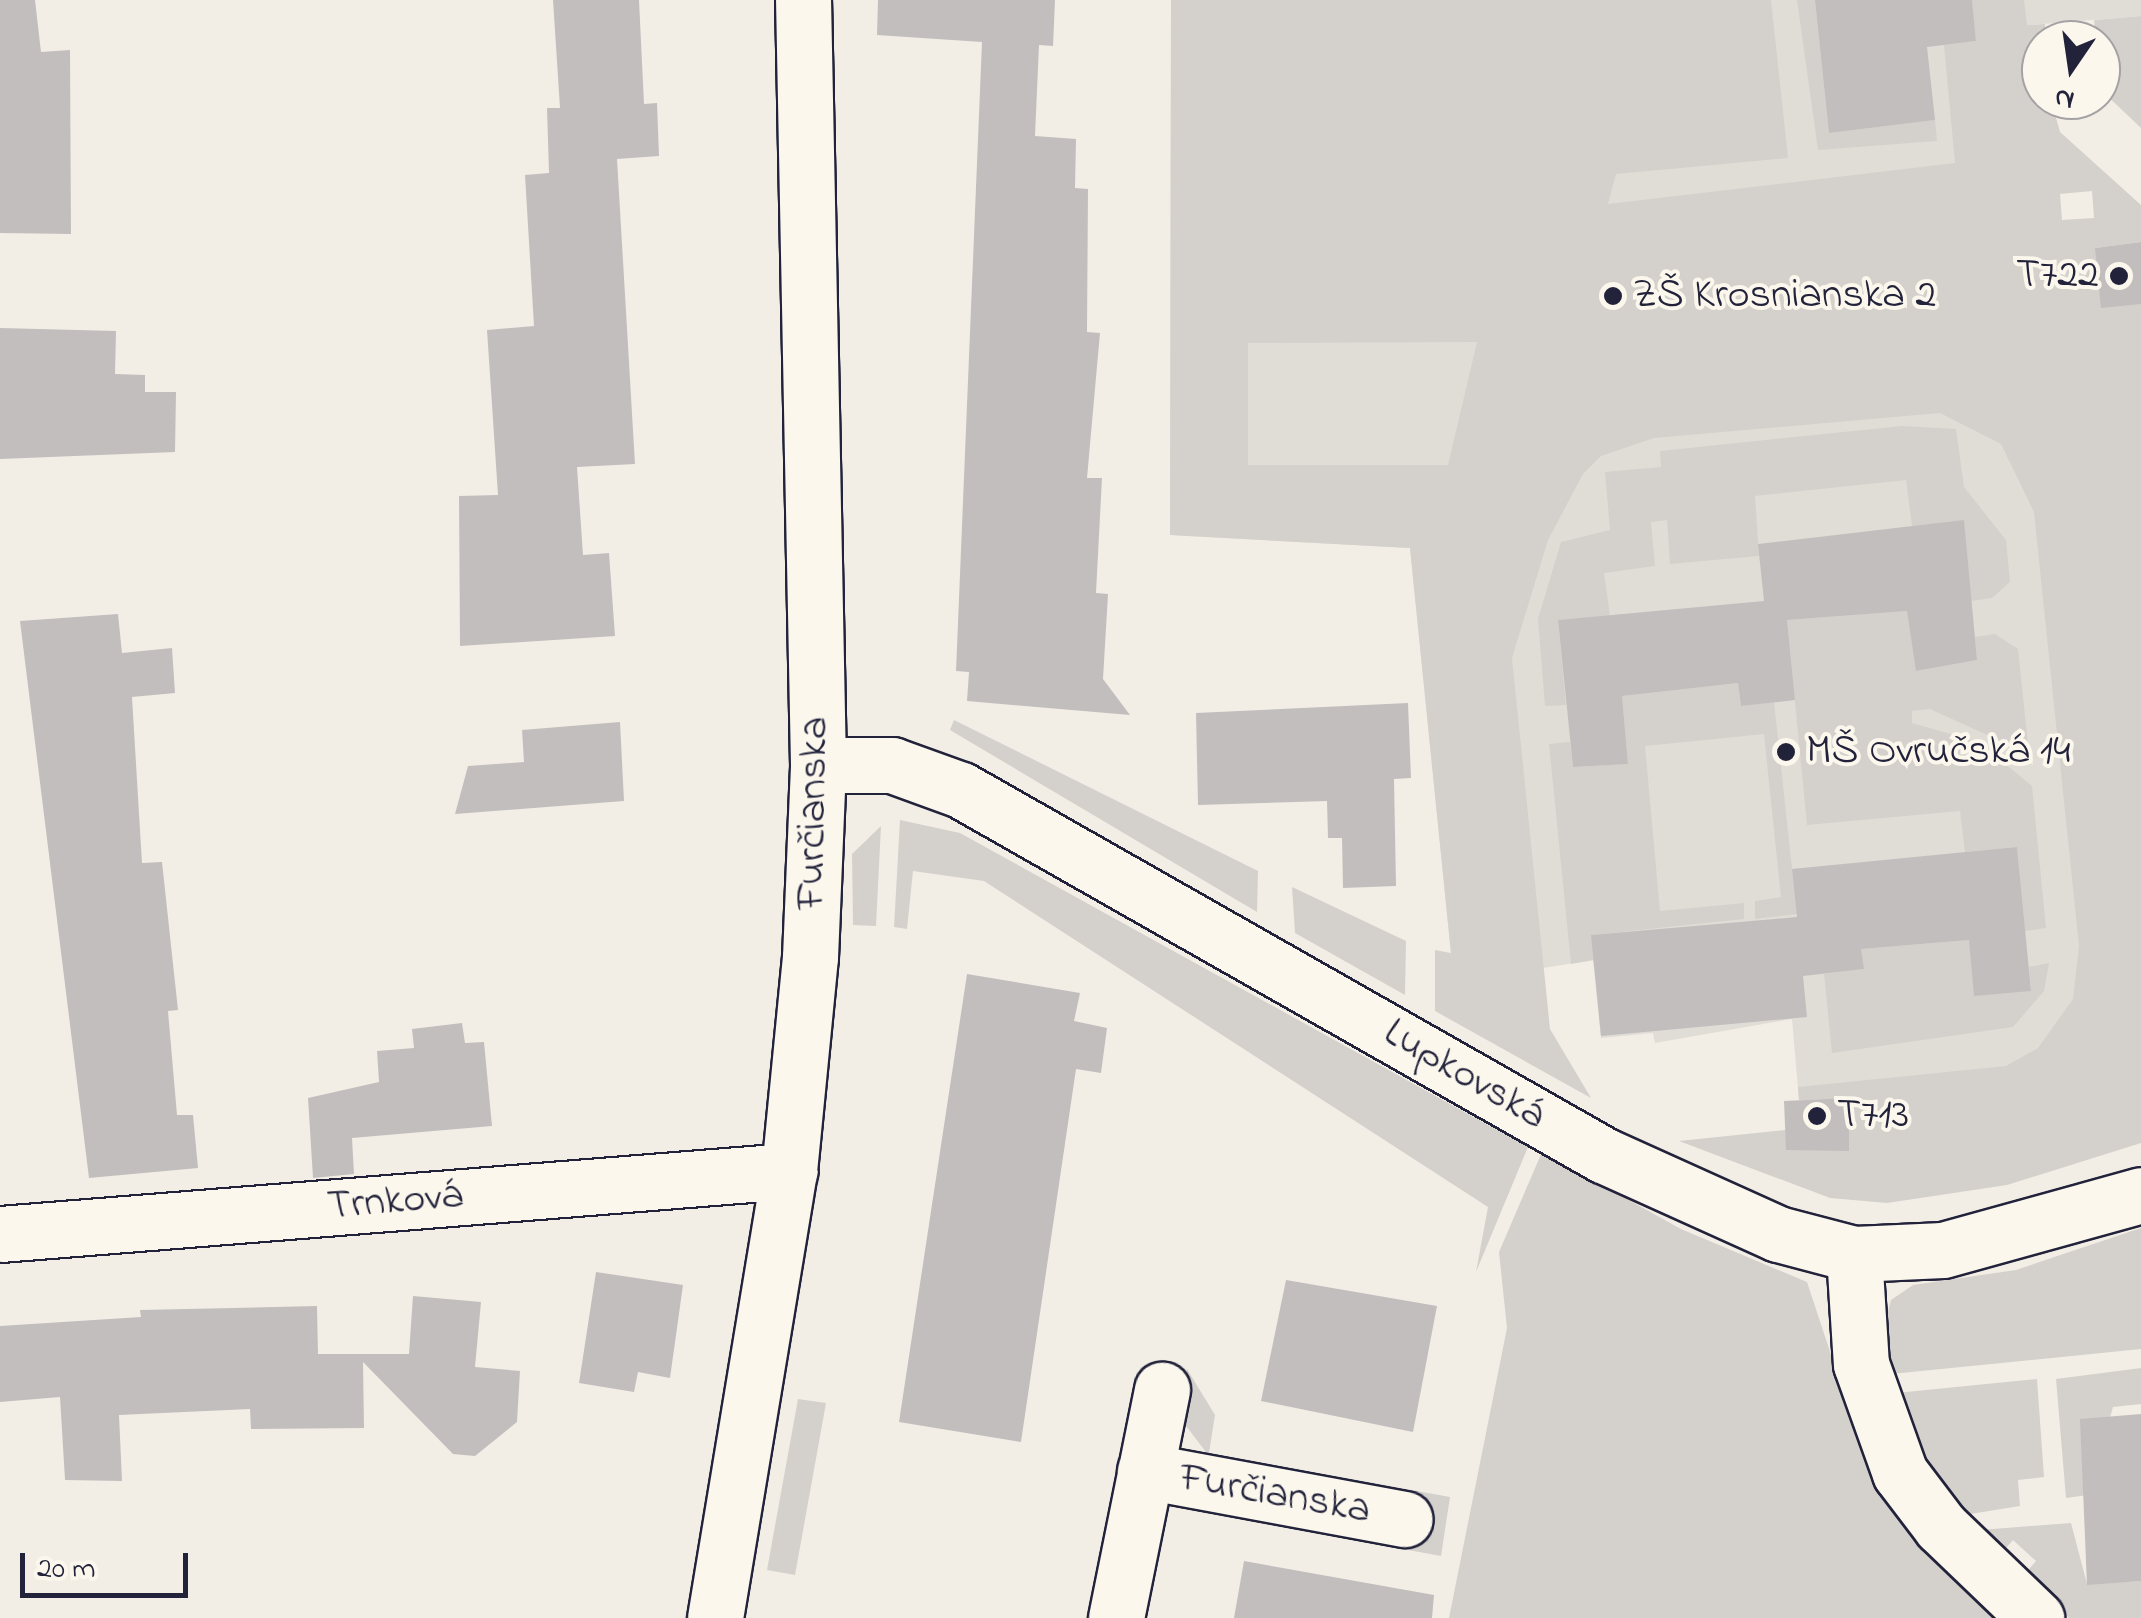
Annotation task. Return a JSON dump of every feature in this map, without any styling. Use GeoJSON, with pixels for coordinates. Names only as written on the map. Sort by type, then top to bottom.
{"type":"FeatureCollection","features":[{"type":"Feature","properties":{"kind":"street","name":"Furčianska"},"geometry":{"type":"LineString","coordinates":[[715,1618],[789,1171],[818,765],[803,0]]}},
{"type":"Feature","properties":{"kind":"street","name":"Lupkovská"},"geometry":{"type":"LineString","coordinates":[[818,765],[892,765],[961,790],[1615,1161],[1778,1234],[1854,1254],[1943,1250],[2141,1195]]}},
{"type":"Feature","properties":{"kind":"street","name":"Trnková"},"geometry":{"type":"LineString","coordinates":[[0,1224],[1,1234],[789,1171]]}},
{"type":"Feature","properties":{"kind":"street"},"geometry":{"type":"LineString","coordinates":[[1854,1254],[1861,1364],[1900,1473],[1941,1527],[2036,1618]]}},
{"type":"Feature","properties":{"kind":"street","name":"Furčianska"},"geometry":{"type":"LineString","coordinates":[[1116,1618],[1162,1390]]}},
{"type":"Feature","properties":{"kind":"street","name":"Furčianska"},"geometry":{"type":"LineString","coordinates":[[1145,1471],[1406,1519]]}},
{"type":"Feature","properties":{"kind":"shaded area"},"geometry":{"type":"Polygon","coordinates":[[[1171,0],[2141,0],[2141,16],[2021,20],[2021,120],[2038,120],[2061,350],[2141,445],[2141,1094],[1799,1100],[1792,1019],[1655,1043],[1653,1033],[1601,1038],[1593,960],[1543,968],[1451,954],[1410,548],[1170,535],[1171,0]]]}},
{"type":"Feature","properties":{"kind":"shaded area","name":"ZŠ Krosnianska 2"},"geometry":{"type":"Polygon","coordinates":[[[1171,0],[1771,0],[1788,158],[1616,174],[1608,204],[1955,163],[1944,45],[1976,41],[1972,0],[2024,0],[2021,120],[2057,120],[2060,132],[2141,205],[2141,242],[2095,248],[2141,304],[2141,1143],[2007,1185],[1887,1203],[1830,1198],[1679,1141],[1785,1130],[1849,1099],[1799,1100],[1798,1087],[2006,1066],[2038,1048],[2073,999],[2079,946],[2034,512],[2001,444],[1940,413],[1654,438],[1601,456],[1583,474],[1548,540],[1512,658],[1550,1029],[1591,1098],[1435,1011],[1435,950],[1451,953],[1410,548],[1170,535],[1171,0]],[[2092,191],[2060,194],[2062,220],[2094,218],[2092,191]],[[1477,342],[1248,343],[1248,465],[1448,465],[1477,342]]]}},
{"type":"Feature","properties":{"kind":"shaded area"},"geometry":{"type":"Polygon","coordinates":[[[1797,0],[1815,0],[1829,133],[1935,120],[1937,141],[1818,150],[1797,0]]]}},
{"type":"Feature","properties":{"kind":"shaded area"},"geometry":{"type":"Polygon","coordinates":[[[2141,16],[2141,128],[2121,109],[2121,20],[2094,20],[2141,16]]]}},
{"type":"Feature","properties":{"kind":"shaded area"},"geometry":{"type":"Polygon","coordinates":[[[1902,426],[1956,429],[1964,487],[2006,540],[2010,582],[1992,598],[1971,601],[1912,526],[1906,480],[1755,496],[1759,556],[1670,564],[1667,520],[1651,522],[1655,566],[1604,573],[1610,616],[1558,620],[1566,705],[1545,706],[1538,619],[1561,542],[1610,530],[1605,472],[1661,467],[1660,451],[1902,426]]]}},
{"type":"Feature","properties":{"kind":"shaded area"},"geometry":{"type":"Polygon","coordinates":[[[1907,611],[1917,671],[1977,660],[1975,637],[1995,634],[2018,649],[2029,754],[1930,709],[1912,711],[1912,723],[1979,742],[2032,786],[2046,928],[2025,931],[2017,847],[1965,852],[1960,811],[1807,825],[1787,620],[1907,611]]]}},
{"type":"Feature","properties":{"kind":"shaded area"},"geometry":{"type":"Polygon","coordinates":[[[1738,683],[1741,706],[1774,702],[1797,914],[1755,919],[1755,901],[1781,897],[1764,734],[1645,746],[1660,911],[1744,903],[1744,919],[1592,935],[1594,960],[1571,964],[1549,744],[1570,742],[1573,767],[1628,764],[1622,696],[1738,683]]]}},
{"type":"Feature","properties":{"kind":"shaded area"},"geometry":{"type":"Polygon","coordinates":[[[954,720],[1258,871],[1257,912],[950,730],[954,720]]]}},
{"type":"Feature","properties":{"kind":"shaded area"},"geometry":{"type":"Polygon","coordinates":[[[900,820],[960,833],[1528,1147],[1476,1272],[1488,1207],[984,881],[913,871],[907,929],[894,927],[900,820]]]}},
{"type":"Feature","properties":{"kind":"shaded area"},"geometry":{"type":"Polygon","coordinates":[[[881,826],[876,926],[853,925],[852,854],[881,826]]]}},
{"type":"Feature","properties":{"kind":"shaded area"},"geometry":{"type":"Polygon","coordinates":[[[1292,887],[1406,941],[1405,995],[1295,933],[1292,887]]]}},
{"type":"Feature","properties":{"kind":"shaded area"},"geometry":{"type":"Polygon","coordinates":[[[1969,940],[2031,990],[2029,967],[2049,963],[2044,991],[2013,1027],[1832,1053],[1824,974],[1863,969],[1861,949],[1969,940]]]}},
{"type":"Feature","properties":{"kind":"shaded area"},"geometry":{"type":"Polygon","coordinates":[[[1542,1152],[1681,1229],[1807,1282],[1846,1400],[1909,1530],[1994,1618],[1449,1618],[1507,1328],[1499,1252],[1542,1152]]]}},
{"type":"Feature","properties":{"kind":"shaded area"},"geometry":{"type":"Polygon","coordinates":[[[2141,1228],[2141,1349],[1891,1374],[1882,1336],[1891,1300],[1913,1285],[2016,1270],[2141,1228]]]}},
{"type":"Feature","properties":{"kind":"shaded area"},"geometry":{"type":"Polygon","coordinates":[[[2141,1368],[2141,1404],[2113,1407],[2088,1495],[2066,1498],[2056,1379],[2141,1368]]]}},
{"type":"Feature","properties":{"kind":"shaded area"},"geometry":{"type":"Polygon","coordinates":[[[1187,1369],[1215,1415],[1209,1453],[1450,1497],[1441,1556],[1234,1518],[1209,1456],[1180,1418],[1187,1369]]]}},
{"type":"Feature","properties":{"kind":"shaded area"},"geometry":{"type":"Polygon","coordinates":[[[2037,1379],[2044,1477],[2018,1480],[2020,1506],[1964,1515],[1923,1465],[1896,1393],[2037,1379]]]}},
{"type":"Feature","properties":{"kind":"shaded area"},"geometry":{"type":"Polygon","coordinates":[[[798,1399],[826,1403],[795,1575],[767,1570],[798,1399]]]}},
{"type":"Feature","properties":{"kind":"shaded area"},"geometry":{"type":"Polygon","coordinates":[[[2071,1523],[2087,1584],[2141,1581],[2141,1618],[2069,1618],[2024,1575],[2036,1561],[2013,1540],[2001,1554],[1980,1530],[2071,1523]]]}},
{"type":"Feature","properties":{"kind":"building"},"geometry":{"type":"Polygon","coordinates":[[[0,0],[35,0],[41,52],[70,50],[71,234],[0,233],[0,0]]]}},
{"type":"Feature","properties":{"kind":"building"},"geometry":{"type":"Polygon","coordinates":[[[553,0],[639,0],[644,104],[657,103],[659,156],[617,159],[635,464],[577,467],[583,555],[609,553],[615,636],[460,646],[459,496],[498,495],[487,330],[534,326],[525,175],[549,173],[547,108],[560,108],[553,0]]]}},
{"type":"Feature","properties":{"kind":"building"},"geometry":{"type":"Polygon","coordinates":[[[878,0],[1055,0],[1053,46],[1039,45],[1035,136],[1076,139],[1075,188],[1088,189],[1087,332],[1100,333],[1087,478],[1102,478],[1096,593],[1108,594],[1103,679],[1130,715],[967,701],[969,672],[956,671],[982,42],[877,35],[878,0]]]}},
{"type":"Feature","properties":{"kind":"building"},"geometry":{"type":"Polygon","coordinates":[[[1815,0],[1972,0],[1976,41],[1927,47],[1935,120],[1829,133],[1815,0]]]}},
{"type":"Feature","properties":{"kind":"building","name":"T722"},"geometry":{"type":"Polygon","coordinates":[[[2141,242],[2141,304],[2101,308],[2095,248],[2141,242]]]}},
{"type":"Feature","properties":{"kind":"building"},"geometry":{"type":"Polygon","coordinates":[[[0,328],[116,331],[115,374],[145,375],[145,392],[176,392],[175,452],[0,459],[0,328]]]}},
{"type":"Feature","properties":{"kind":"building"},"geometry":{"type":"Polygon","coordinates":[[[1964,520],[1977,660],[1916,671],[1907,611],[1787,620],[1795,700],[1741,706],[1738,683],[1622,696],[1628,764],[1573,767],[1558,620],[1764,601],[1758,544],[1964,520]]]}},
{"type":"Feature","properties":{"kind":"building"},"geometry":{"type":"Polygon","coordinates":[[[118,614],[122,653],[172,648],[175,693],[132,697],[142,863],[162,862],[178,1010],[168,1011],[177,1115],[193,1115],[198,1168],[89,1178],[20,621],[118,614]]]}},
{"type":"Feature","properties":{"kind":"building"},"geometry":{"type":"Polygon","coordinates":[[[1408,703],[1411,778],[1394,779],[1396,886],[1343,888],[1342,838],[1328,838],[1327,801],[1198,805],[1196,713],[1408,703]]]}},
{"type":"Feature","properties":{"kind":"building"},"geometry":{"type":"Polygon","coordinates":[[[620,722],[624,801],[455,814],[468,766],[524,762],[522,730],[620,722]]]}},
{"type":"Feature","properties":{"kind":"building"},"geometry":{"type":"Polygon","coordinates":[[[2017,847],[2031,991],[1974,996],[1969,940],[1861,949],[1864,969],[1803,976],[1807,1017],[1601,1036],[1591,935],[1797,917],[1792,869],[2017,847]]]}},
{"type":"Feature","properties":{"kind":"building"},"geometry":{"type":"Polygon","coordinates":[[[967,974],[1080,993],[1074,1021],[1107,1028],[1101,1073],[1076,1069],[1021,1442],[899,1422],[967,974]]]}},
{"type":"Feature","properties":{"kind":"building"},"geometry":{"type":"Polygon","coordinates":[[[462,1023],[465,1043],[484,1042],[492,1126],[352,1138],[354,1174],[313,1178],[308,1098],[379,1082],[377,1051],[414,1048],[412,1029],[462,1023]]]}},
{"type":"Feature","properties":{"kind":"building","name":"T713"},"geometry":{"type":"Polygon","coordinates":[[[1849,1098],[1849,1151],[1786,1150],[1784,1101],[1849,1098]]]}},
{"type":"Feature","properties":{"kind":"building"},"geometry":{"type":"Polygon","coordinates":[[[596,1272],[683,1285],[670,1378],[638,1372],[634,1392],[579,1383],[596,1272]]]}},
{"type":"Feature","properties":{"kind":"building"},"geometry":{"type":"Polygon","coordinates":[[[1286,1280],[1437,1306],[1413,1432],[1261,1401],[1286,1280]]]}},
{"type":"Feature","properties":{"kind":"building"},"geometry":{"type":"Polygon","coordinates":[[[413,1296],[481,1302],[475,1367],[520,1371],[517,1422],[475,1456],[453,1454],[363,1362],[364,1428],[251,1429],[250,1409],[119,1415],[122,1481],[65,1480],[60,1397],[0,1402],[0,1326],[141,1317],[140,1310],[317,1306],[318,1354],[409,1354],[413,1296]]]}},
{"type":"Feature","properties":{"kind":"building"},"geometry":{"type":"Polygon","coordinates":[[[2141,1414],[2141,1581],[2087,1585],[2080,1419],[2141,1414]]]}},
{"type":"Feature","properties":{"kind":"building"},"geometry":{"type":"Polygon","coordinates":[[[1244,1561],[1434,1595],[1432,1618],[1234,1618],[1244,1561]]]}},
{"type":"Feature","properties":{"kind":"place","name":"T722"},"geometry":{"type":"Point","coordinates":[2119,276]}},
{"type":"Feature","properties":{"kind":"place","name":"ZŠ Krosnianska 2"},"geometry":{"type":"Point","coordinates":[1613,296]}},
{"type":"Feature","properties":{"kind":"place","name":"MŠ Ovručská 14"},"geometry":{"type":"Point","coordinates":[1786,752]}},
{"type":"Feature","properties":{"kind":"place","name":"T713"},"geometry":{"type":"Point","coordinates":[1817,1116]}}]}
